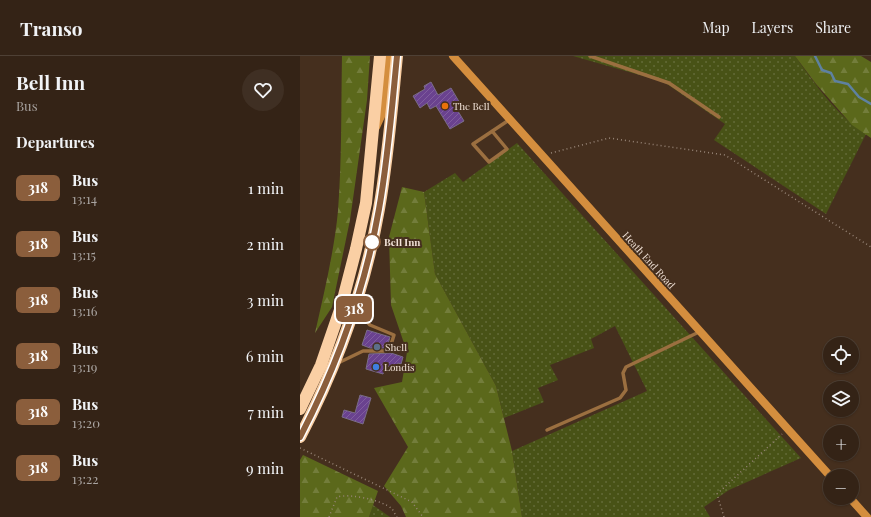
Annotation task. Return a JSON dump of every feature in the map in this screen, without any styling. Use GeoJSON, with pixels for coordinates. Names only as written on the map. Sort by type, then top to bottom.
{"type":"FeatureCollection","features":[{"type":"Feature","properties":{"kind":"highway"},"geometry":{"type":"LineString","coordinates":[[300,409],[321,365],[341,307],[366,203],[380,56]]}},
{"type":"Feature","properties":{"kind":"highway"},"geometry":{"type":"LineString","coordinates":[[300,437],[335,364],[368,260],[379,209],[398,56]]}},
{"type":"Feature","properties":{"kind":"street"},"geometry":{"type":"LineString","coordinates":[[373,133],[382,114],[389,56]]}},
{"type":"Feature","properties":{"kind":"street","name":"Heath End Road"},"geometry":{"type":"LineString","coordinates":[[454,56],[541,156],[824,469]]}},
{"type":"Feature","properties":{"kind":"street"},"geometry":{"type":"LineString","coordinates":[[856,505],[867,517]]}},
{"type":"Feature","properties":{"kind":"lane"},"geometry":{"type":"LineString","coordinates":[[590,56],[670,83],[720,117]]}},
{"type":"Feature","properties":{"kind":"lane"},"geometry":{"type":"LineString","coordinates":[[492,131],[507,149],[489,162],[473,144],[492,131],[509,120]]}},
{"type":"Feature","properties":{"kind":"lane"},"geometry":{"type":"LineString","coordinates":[[335,364],[363,351],[389,351],[394,335],[370,325],[354,308]]}},
{"type":"Feature","properties":{"kind":"lane"},"geometry":{"type":"LineString","coordinates":[[547,430],[620,398],[626,390],[623,373],[626,367],[700,332]]}},
{"type":"Feature","properties":{"kind":"path"},"geometry":{"type":"LineString","coordinates":[[541,156],[608,138],[725,155],[871,246]]}},
{"type":"Feature","properties":{"kind":"path"},"geometry":{"type":"LineString","coordinates":[[724,517],[717,494],[788,429]]}},
{"type":"Feature","properties":{"kind":"path"},"geometry":{"type":"LineString","coordinates":[[300,448],[412,502],[423,517]]}},
{"type":"Feature","properties":{"kind":"path"},"geometry":{"type":"LineString","coordinates":[[329,517],[337,497],[344,494],[378,502],[392,508],[397,517]]}},
{"type":"Feature","properties":{"kind":"green space"},"geometry":{"type":"Polygon","coordinates":[[[342,56],[370,56],[367,100],[350,220],[332,307],[315,333],[331,257],[338,211],[341,153],[342,56]]]}},
{"type":"Feature","properties":{"kind":"green space"},"geometry":{"type":"Polygon","coordinates":[[[573,56],[795,56],[836,109],[855,127],[866,134],[826,214],[714,140],[725,124],[664,82],[573,56]]]}},
{"type":"Feature","properties":{"kind":"green space"},"geometry":{"type":"Polygon","coordinates":[[[795,56],[861,56],[871,62],[871,138],[852,125],[816,84],[795,56]]]}},
{"type":"Feature","properties":{"kind":"green space"},"geometry":{"type":"Polygon","coordinates":[[[517,143],[801,458],[729,490],[704,507],[710,517],[522,517],[512,451],[647,391],[615,326],[591,339],[594,348],[550,365],[558,380],[538,388],[544,402],[504,418],[496,386],[435,274],[424,192],[455,173],[463,182],[517,143]]]}},
{"type":"Feature","properties":{"kind":"green space"},"geometry":{"type":"Polygon","coordinates":[[[402,187],[424,192],[435,274],[496,386],[512,451],[522,517],[406,517],[401,506],[384,486],[408,447],[374,388],[402,382],[407,352],[391,305],[389,237],[402,187]]]}},
{"type":"Feature","properties":{"kind":"green space"},"geometry":{"type":"Polygon","coordinates":[[[303,455],[378,491],[369,517],[300,517],[300,460],[303,455]]]}},
{"type":"Feature","properties":{"kind":"green space"},"geometry":{"type":"Polygon","coordinates":[[[373,505],[390,517],[369,517],[373,505]]]}},
{"type":"Feature","properties":{"kind":"building","name":"The Bell"},"geometry":{"type":"Polygon","coordinates":[[[431,82],[438,95],[451,88],[461,105],[456,108],[464,121],[450,129],[436,106],[430,109],[427,103],[420,108],[413,96],[425,89],[424,86],[431,82]]]}},
{"type":"Feature","properties":{"kind":"building"},"geometry":{"type":"Polygon","coordinates":[[[367,330],[390,337],[387,348],[370,348],[362,345],[367,330]]]}},
{"type":"Feature","properties":{"kind":"building"},"geometry":{"type":"Polygon","coordinates":[[[391,353],[403,357],[401,364],[398,363],[396,369],[386,366],[383,374],[366,369],[369,354],[391,353]]]}},
{"type":"Feature","properties":{"kind":"building"},"geometry":{"type":"Polygon","coordinates":[[[360,395],[371,398],[363,424],[342,417],[344,410],[355,413],[360,395]]]}},
{"type":"Feature","properties":{"kind":"waterway"},"geometry":{"type":"LineString","coordinates":[[815,56],[822,70],[831,73],[835,81],[848,84],[859,97],[871,104]]}},
{"type":"Feature","properties":{"kind":"bus line","name":"318"},"geometry":{"type":"LineString","coordinates":[[300,437],[335,364],[368,260],[379,209],[397,56]]}},
{"type":"Feature","properties":{"kind":"place","name":"The Bell"},"geometry":{"type":"Point","coordinates":[445,106]}},
{"type":"Feature","properties":{"kind":"place","name":"Bell Inn"},"geometry":{"type":"Point","coordinates":[372,242]}},
{"type":"Feature","properties":{"kind":"place","name":"Shell"},"geometry":{"type":"Point","coordinates":[377,347]}},
{"type":"Feature","properties":{"kind":"place","name":"Londis"},"geometry":{"type":"Point","coordinates":[376,367]}}]}
